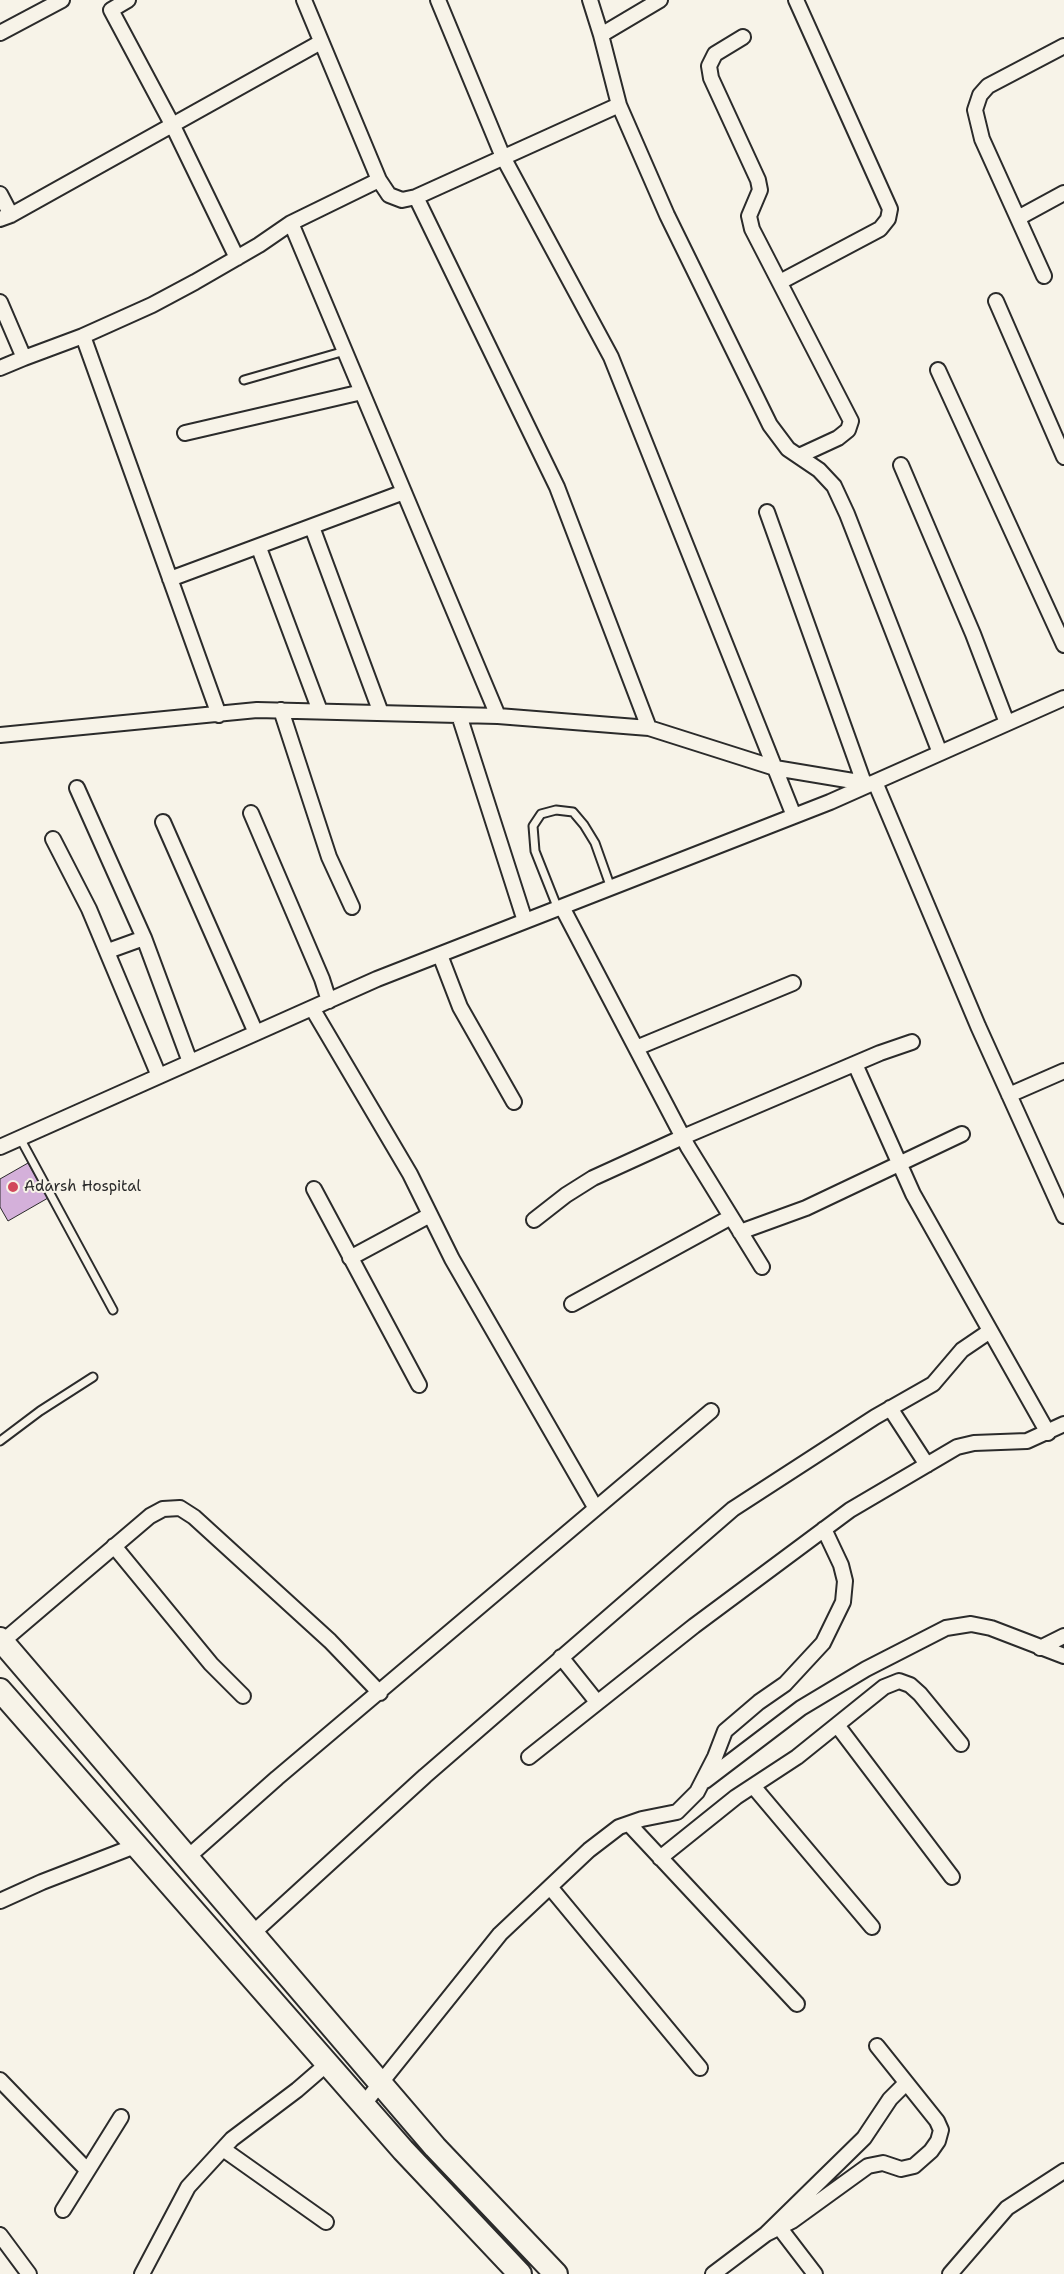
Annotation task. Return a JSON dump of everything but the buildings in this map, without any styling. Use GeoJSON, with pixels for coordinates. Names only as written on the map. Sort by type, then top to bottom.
{"type":"FeatureCollection","features":[{"type":"Feature","properties":{"kind":"main road"},"geometry":{"type":"LineString","coordinates":[[1,1640],[435,2147],[556,2274]]}},
{"type":"Feature","properties":{"kind":"main road"},"geometry":{"type":"LineString","coordinates":[[0,1690],[402,2150],[520,2274]]}},
{"type":"Feature","properties":{"kind":"street"},"geometry":{"type":"LineString","coordinates":[[0,33],[62,0]]}},
{"type":"Feature","properties":{"kind":"street"},"geometry":{"type":"LineString","coordinates":[[128,0],[108,5],[173,126],[237,258]]}},
{"type":"Feature","properties":{"kind":"street"},"geometry":{"type":"LineString","coordinates":[[304,0],[378,180],[388,195],[402,200],[416,197],[619,106]]}},
{"type":"Feature","properties":{"kind":"street"},"geometry":{"type":"LineString","coordinates":[[438,0],[503,157],[611,357],[794,816]]}},
{"type":"Feature","properties":{"kind":"street"},"geometry":{"type":"LineString","coordinates":[[590,0],[619,106],[667,215],[770,425],[788,449],[819,470],[834,486],[847,514],[940,753]]}},
{"type":"Feature","properties":{"kind":"street"},"geometry":{"type":"LineString","coordinates":[[601,35],[660,0]]}},
{"type":"Feature","properties":{"kind":"street"},"geometry":{"type":"LineString","coordinates":[[780,282],[880,229],[888,219],[890,209],[796,0]]}},
{"type":"Feature","properties":{"kind":"street"},"geometry":{"type":"LineString","coordinates":[[743,36],[716,54],[709,66],[711,78],[758,180],[760,190],[749,216],[752,229],[851,421],[848,430],[838,438],[799,456]]}},
{"type":"Feature","properties":{"kind":"street"},"geometry":{"type":"LineString","coordinates":[[0,194],[6,217],[173,126],[321,42]]}},
{"type":"Feature","properties":{"kind":"street"},"geometry":{"type":"LineString","coordinates":[[1044,276],[982,139],[975,110],[980,95],[988,86],[1064,46]]}},
{"type":"Feature","properties":{"kind":"street"},"geometry":{"type":"LineString","coordinates":[[0,368],[83,336],[152,305],[237,258],[291,223],[378,180]]}},
{"type":"Feature","properties":{"kind":"street"},"geometry":{"type":"LineString","coordinates":[[1018,218],[1064,193]]}},
{"type":"Feature","properties":{"kind":"street"},"geometry":{"type":"LineString","coordinates":[[416,197],[557,487],[649,728]]}},
{"type":"Feature","properties":{"kind":"street"},"geometry":{"type":"LineString","coordinates":[[291,223],[498,716]]}},
{"type":"Feature","properties":{"kind":"street"},"geometry":{"type":"LineString","coordinates":[[996,301],[1064,457]]}},
{"type":"Feature","properties":{"kind":"street"},"geometry":{"type":"LineString","coordinates":[[0,302],[24,358]]}},
{"type":"Feature","properties":{"kind":"street"},"geometry":{"type":"LineString","coordinates":[[83,336],[219,715]]}},
{"type":"Feature","properties":{"kind":"street"},"geometry":{"type":"LineString","coordinates":[[938,370],[1064,646]]}},
{"type":"Feature","properties":{"kind":"street"},"geometry":{"type":"LineString","coordinates":[[185,433],[362,392]]}},
{"type":"Feature","properties":{"kind":"street"},"geometry":{"type":"LineString","coordinates":[[901,465],[973,634],[1007,723]]}},
{"type":"Feature","properties":{"kind":"street"},"geometry":{"type":"LineString","coordinates":[[170,579],[258,548],[404,492]]}},
{"type":"Feature","properties":{"kind":"street"},"geometry":{"type":"LineString","coordinates":[[767,512],[870,783],[1064,1216]]}},
{"type":"Feature","properties":{"kind":"street"},"geometry":{"type":"LineString","coordinates":[[312,527],[381,713]]}},
{"type":"Feature","properties":{"kind":"street"},"geometry":{"type":"LineString","coordinates":[[258,548],[320,711]]}},
{"type":"Feature","properties":{"kind":"street"},"geometry":{"type":"LineString","coordinates":[[0,1147],[312,1008],[525,921],[794,816],[1064,698]]}},
{"type":"Feature","properties":{"kind":"street"},"geometry":{"type":"LineString","coordinates":[[0,735],[178,716],[219,715],[256,710],[498,716],[649,728],[775,768],[870,783]]}},
{"type":"Feature","properties":{"kind":"street"},"geometry":{"type":"LineString","coordinates":[[281,710],[329,857],[352,907]]}},
{"type":"Feature","properties":{"kind":"street"},"geometry":{"type":"LineString","coordinates":[[459,715],[525,921]]}},
{"type":"Feature","properties":{"kind":"street"},"geometry":{"type":"LineString","coordinates":[[78,788],[144,938],[190,1062]]}},
{"type":"Feature","properties":{"kind":"street"},"geometry":{"type":"LineString","coordinates":[[251,813],[322,979],[329,1001]]}},
{"type":"Feature","properties":{"kind":"street"},"geometry":{"type":"LineString","coordinates":[[163,822],[256,1033]]}},
{"type":"Feature","properties":{"kind":"street"},"geometry":{"type":"LineString","coordinates":[[53,839],[108,951],[159,1076]]}},
{"type":"Feature","properties":{"kind":"street"},"geometry":{"type":"LineString","coordinates":[[560,908],[683,1137],[762,1267]]}},
{"type":"Feature","properties":{"kind":"street"},"geometry":{"type":"LineString","coordinates":[[108,951],[144,938]]}},
{"type":"Feature","properties":{"kind":"street"},"geometry":{"type":"LineString","coordinates":[[440,955],[460,1007],[514,1102]]}},
{"type":"Feature","properties":{"kind":"street"},"geometry":{"type":"LineString","coordinates":[[636,1048],[793,983]]}},
{"type":"Feature","properties":{"kind":"street"},"geometry":{"type":"LineString","coordinates":[[312,1008],[410,1174],[457,1268],[595,1507]]}},
{"type":"Feature","properties":{"kind":"street"},"geometry":{"type":"LineString","coordinates":[[534,1220],[566,1195],[593,1178],[683,1137],[855,1064],[912,1042]]}},
{"type":"Feature","properties":{"kind":"street"},"geometry":{"type":"LineString","coordinates":[[855,1064],[913,1194],[1048,1432]]}},
{"type":"Feature","properties":{"kind":"street"},"geometry":{"type":"LineString","coordinates":[[1009,1095],[1064,1070]]}},
{"type":"Feature","properties":{"kind":"street"},"geometry":{"type":"LineString","coordinates":[[740,1232],[806,1208],[962,1134]]}},
{"type":"Feature","properties":{"kind":"street"},"geometry":{"type":"LineString","coordinates":[[314,1189],[419,1385]]}},
{"type":"Feature","properties":{"kind":"street"},"geometry":{"type":"LineString","coordinates":[[350,1258],[430,1215]]}},
{"type":"Feature","properties":{"kind":"street"},"geometry":{"type":"LineString","coordinates":[[572,1304],[731,1217]]}},
{"type":"Feature","properties":{"kind":"street"},"geometry":{"type":"LineString","coordinates":[[254,1934],[425,1776],[733,1509],[890,1408],[932,1384],[962,1350],[990,1331]]}},
{"type":"Feature","properties":{"kind":"street"},"geometry":{"type":"LineString","coordinates":[[890,1408],[927,1465]]}},
{"type":"Feature","properties":{"kind":"street"},"geometry":{"type":"LineString","coordinates":[[188,1857],[284,1772],[595,1507],[711,1411]]}},
{"type":"Feature","properties":{"kind":"street"},"geometry":{"type":"LineString","coordinates":[[529,1757],[694,1626],[850,1510],[957,1447],[974,1443],[1027,1441],[1064,1424]]}},
{"type":"Feature","properties":{"kind":"street"},"geometry":{"type":"LineString","coordinates":[[1,1640],[150,1516],[163,1509],[180,1508],[194,1517],[330,1641],[380,1692]]}},
{"type":"Feature","properties":{"kind":"street"},"geometry":{"type":"LineString","coordinates":[[363,2105],[500,1934],[589,1850],[619,1828],[677,1812],[689,1801],[700,1785],[715,1757],[725,1731],[759,1702],[785,1684],[823,1643],[843,1602],[845,1580],[841,1565],[824,1529]]}},
{"type":"Feature","properties":{"kind":"street"},"geometry":{"type":"LineString","coordinates":[[114,1546],[211,1664],[243,1696]]}},
{"type":"Feature","properties":{"kind":"street"},"geometry":{"type":"LineString","coordinates":[[700,1785],[801,1708],[866,1669],[946,1628],[971,1624],[991,1628],[1064,1656]]}},
{"type":"Feature","properties":{"kind":"street"},"geometry":{"type":"LineString","coordinates":[[1040,1648],[1064,1636]]}},
{"type":"Feature","properties":{"kind":"street"},"geometry":{"type":"LineString","coordinates":[[561,1657],[597,1702]]}},
{"type":"Feature","properties":{"kind":"street"},"geometry":{"type":"LineString","coordinates":[[660,1858],[736,1797],[797,1757],[884,1686],[899,1681],[910,1685],[920,1694],[961,1744]]}},
{"type":"Feature","properties":{"kind":"street"},"geometry":{"type":"LineString","coordinates":[[836,1725],[952,1877]]}},
{"type":"Feature","properties":{"kind":"street"},"geometry":{"type":"LineString","coordinates":[[753,1786],[872,1927]]}},
{"type":"Feature","properties":{"kind":"street"},"geometry":{"type":"LineString","coordinates":[[629,1824],[797,2004]]}},
{"type":"Feature","properties":{"kind":"street"},"geometry":{"type":"LineString","coordinates":[[0,1901],[42,1882],[135,1846]]}},
{"type":"Feature","properties":{"kind":"street"},"geometry":{"type":"LineString","coordinates":[[550,1887],[700,2068]]}},
{"type":"Feature","properties":{"kind":"street"},"geometry":{"type":"LineString","coordinates":[[766,2234],[792,2221],[868,2166],[883,2164],[901,2169],[914,2166],[931,2151],[938,2141],[941,2130],[937,2120],[877,2046]]}},
{"type":"Feature","properties":{"kind":"street"},"geometry":{"type":"LineString","coordinates":[[142,2274],[188,2187],[223,2149],[327,2064]]}},
{"type":"Feature","properties":{"kind":"street"},"geometry":{"type":"LineString","coordinates":[[0,2080],[87,2170]]}},
{"type":"Feature","properties":{"kind":"street"},"geometry":{"type":"LineString","coordinates":[[713,2274],[766,2234],[864,2138],[881,2111],[906,2083]]}},
{"type":"Feature","properties":{"kind":"street"},"geometry":{"type":"LineString","coordinates":[[63,2210],[121,2117]]}},
{"type":"Feature","properties":{"kind":"street"},"geometry":{"type":"LineString","coordinates":[[223,2149],[326,2222]]}},
{"type":"Feature","properties":{"kind":"street"},"geometry":{"type":"LineString","coordinates":[[950,2274],[1007,2208],[1064,2171]]}},
{"type":"Feature","properties":{"kind":"street"},"geometry":{"type":"LineString","coordinates":[[779,2228],[815,2274]]}},
{"type":"Feature","properties":{"kind":"street"},"geometry":{"type":"LineString","coordinates":[[0,2235],[29,2274]]}},
{"type":"Feature","properties":{"kind":"lane"},"geometry":{"type":"LineString","coordinates":[[244,380],[345,351]]}},
{"type":"Feature","properties":{"kind":"lane"},"geometry":{"type":"LineString","coordinates":[[560,908],[535,851],[533,826],[540,814],[556,810],[573,812],[595,843],[612,888]]}},
{"type":"Feature","properties":{"kind":"lane"},"geometry":{"type":"LineString","coordinates":[[20,1138],[113,1310]]}},
{"type":"Feature","properties":{"kind":"lane"},"geometry":{"type":"LineString","coordinates":[[0,1441],[40,1410],[93,1378]]}},
{"type":"Feature","properties":{"kind":"place","name":"Adarsh Hospital"},"geometry":{"type":"Point","coordinates":[13,1187]}}]}
